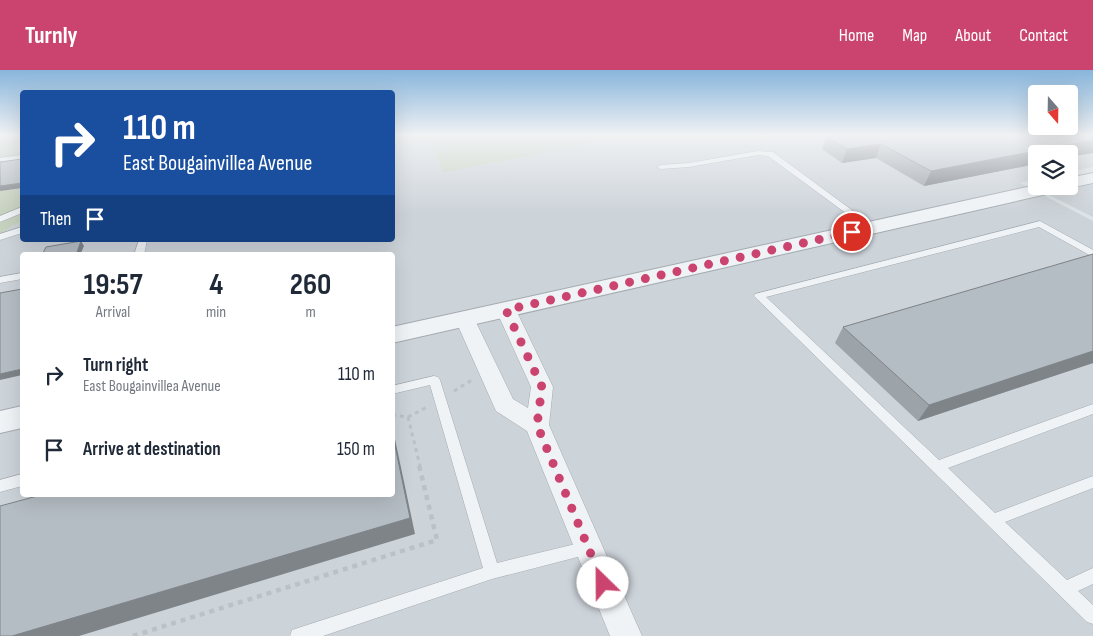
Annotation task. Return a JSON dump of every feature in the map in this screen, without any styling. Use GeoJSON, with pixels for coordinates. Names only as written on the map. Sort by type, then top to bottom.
{"type":"FeatureCollection","features":[{"type":"Feature","properties":{"kind":"street"},"geometry":{"type":"LineString","coordinates":[[1078,182],[1093,178]]}},
{"type":"Feature","properties":{"kind":"street"},"geometry":{"type":"LineString","coordinates":[[395,334],[1028,192]]}},
{"type":"Feature","properties":{"kind":"street"},"geometry":{"type":"LineString","coordinates":[[506,310],[542,387],[537,425],[626,636]]}},
{"type":"Feature","properties":{"kind":"street"},"geometry":{"type":"LineString","coordinates":[[465,319],[504,405],[537,425]]}},
{"type":"Feature","properties":{"kind":"street"},"geometry":{"type":"LineString","coordinates":[[0,422],[20,417]]}},
{"type":"Feature","properties":{"kind":"lane"},"geometry":{"type":"LineString","coordinates":[[661,167],[710,161]]}},
{"type":"Feature","properties":{"kind":"lane"},"geometry":{"type":"LineString","coordinates":[[780,161],[872,228]]}},
{"type":"Feature","properties":{"kind":"lane"},"geometry":{"type":"LineString","coordinates":[[0,219],[20,211]]}},
{"type":"Feature","properties":{"kind":"lane"},"geometry":{"type":"LineString","coordinates":[[1093,254],[1040,224],[759,296],[1093,616]]}},
{"type":"Feature","properties":{"kind":"lane"},"geometry":{"type":"LineString","coordinates":[[0,237],[20,231]]}},
{"type":"Feature","properties":{"kind":"lane"},"geometry":{"type":"LineString","coordinates":[[0,280],[20,276]]}},
{"type":"Feature","properties":{"kind":"lane"},"geometry":{"type":"LineString","coordinates":[[395,389],[434,380],[492,572]]}},
{"type":"Feature","properties":{"kind":"lane"},"geometry":{"type":"LineString","coordinates":[[937,466],[1093,409]]}},
{"type":"Feature","properties":{"kind":"lane"},"geometry":{"type":"LineString","coordinates":[[0,486],[20,481]]}},
{"type":"Feature","properties":{"kind":"lane"},"geometry":{"type":"LineString","coordinates":[[993,520],[1093,482]]}},
{"type":"Feature","properties":{"kind":"lane"},"geometry":{"type":"LineString","coordinates":[[298,636],[492,572],[588,548]]}},
{"type":"Feature","properties":{"kind":"lane"},"geometry":{"type":"LineString","coordinates":[[1065,589],[1093,576]]}},
{"type":"Feature","properties":{"kind":"path"},"geometry":{"type":"LineString","coordinates":[[133,636],[437,540],[408,417],[395,415]]}},
{"type":"Feature","properties":{"kind":"shaded area"},"geometry":{"type":"Polygon","coordinates":[[[395,161],[1028,161],[1028,181],[1020,183],[1028,187],[1028,195],[1043,195],[1093,221],[1093,636],[0,636],[0,235],[20,223],[20,242],[395,242],[395,161]]]}},
{"type":"Feature","properties":{"kind":"shaded area"},"geometry":{"type":"Polygon","coordinates":[[[1078,161],[1093,161],[1093,167],[1078,170],[1078,161]]]}},
{"type":"Feature","properties":{"kind":"shaded area"},"geometry":{"type":"Polygon","coordinates":[[[1093,184],[1093,217],[1049,195],[1078,195],[1078,187],[1093,184]]]}},
{"type":"Feature","properties":{"kind":"green space"},"geometry":{"type":"Polygon","coordinates":[[[0,161],[20,161],[20,223],[0,235],[0,161]]]}},
{"type":"Feature","properties":{"kind":"green space"},"geometry":{"type":"Polygon","coordinates":[[[439,161],[500,161],[443,173],[439,161]]]}},
{"type":"Feature","properties":{"kind":"building"},"geometry":{"type":"Polygon","coordinates":[[[20,161],[20,183],[0,186],[0,162],[20,161]]]}},
{"type":"Feature","properties":{"kind":"building"},"geometry":{"type":"Polygon","coordinates":[[[913,161],[981,161],[931,171],[913,161]]]}},
{"type":"Feature","properties":{"kind":"building"},"geometry":{"type":"Polygon","coordinates":[[[81,242],[77,252],[44,252],[46,247],[81,242]]]}},
{"type":"Feature","properties":{"kind":"building"},"geometry":{"type":"Polygon","coordinates":[[[1093,254],[1093,351],[929,405],[843,327],[1093,254]]]}},
{"type":"Feature","properties":{"kind":"building"},"geometry":{"type":"Polygon","coordinates":[[[20,289],[20,369],[0,374],[0,293],[20,289]]]}},
{"type":"Feature","properties":{"kind":"building"},"geometry":{"type":"Polygon","coordinates":[[[395,446],[410,518],[12,636],[0,636],[0,506],[34,497],[395,497],[395,446]]]}},
{"type":"Feature","properties":{"kind":"route"},"geometry":{"type":"LineString","coordinates":[[603,583],[537,425],[542,387],[506,310],[852,232]]}}]}
